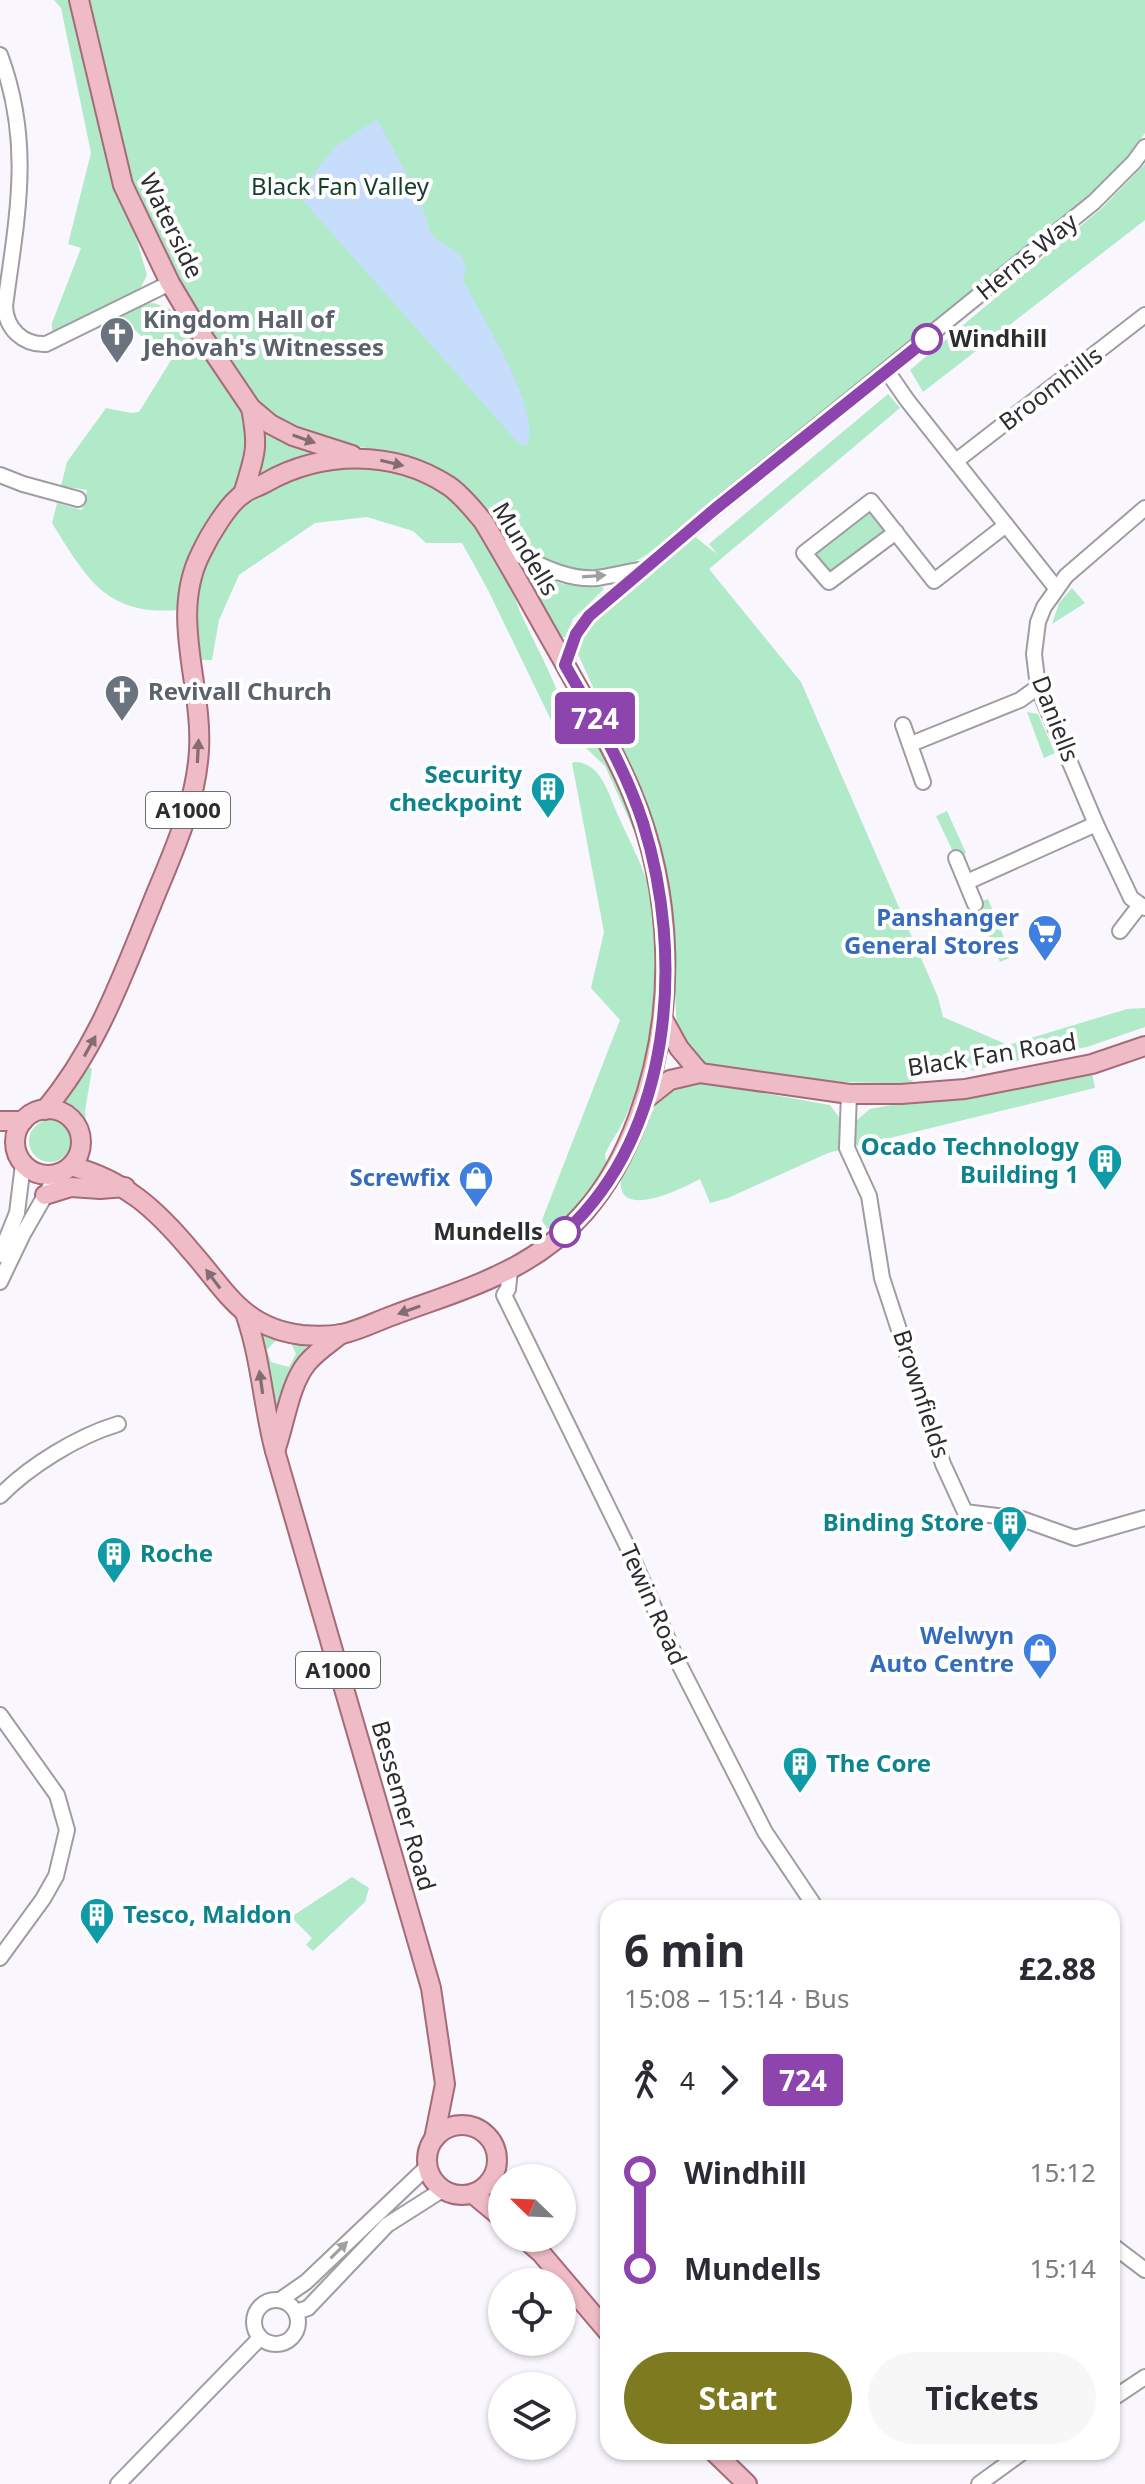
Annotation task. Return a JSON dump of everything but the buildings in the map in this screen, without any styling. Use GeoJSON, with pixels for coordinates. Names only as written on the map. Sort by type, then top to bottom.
{"type":"FeatureCollection","features":[{"type":"Feature","properties":{"kind":"main road","name":"Waterside"},"geometry":{"type":"LineString","coordinates":[[79,0],[123,185],[170,283],[251,408],[270,424],[293,436],[363,458]]}},
{"type":"Feature","properties":{"kind":"main road","name":"Waterside"},"geometry":{"type":"LineString","coordinates":[[243,494],[255,457],[251,408]]}},
{"type":"Feature","properties":{"kind":"main road","name":"Mundells"},"geometry":{"type":"LineString","coordinates":[[45,1110],[69,1081],[100,1028],[193,795],[199,737],[186,610],[200,554],[243,494],[307,464],[363,458],[401,464],[450,487],[483,521],[565,665],[621,769],[642,820],[651,853],[663,914],[663,1019],[646,1099],[616,1170],[596,1201],[565,1232],[510,1270],[478,1285],[341,1334],[300,1335],[275,1328],[245,1313],[229,1299],[171,1228],[125,1187],[107,1177],[64,1170]]}},
{"type":"Feature","properties":{"kind":"main road"},"geometry":{"type":"LineString","coordinates":[[663,1019],[679,1048],[700,1073]]}},
{"type":"Feature","properties":{"kind":"main road","name":"Black Fan Road"},"geometry":{"type":"LineString","coordinates":[[646,1099],[670,1080],[700,1073],[849,1094],[965,1089],[1092,1064],[1145,1046]]}},
{"type":"Feature","properties":{"kind":"main road","name":"A1000"},"geometry":{"type":"LineString","coordinates":[[0,1121],[23,1121],[29,1114],[45,1110]]}},
{"type":"Feature","properties":{"kind":"main road"},"geometry":{"type":"LineString","coordinates":[[45,1110],[59,1110],[78,1128],[81,1146],[64,1170]]}},
{"type":"Feature","properties":{"kind":"main road"},"geometry":{"type":"LineString","coordinates":[[13,1152],[23,1121]]}},
{"type":"Feature","properties":{"kind":"main road","name":"A1000"},"geometry":{"type":"LineString","coordinates":[[13,1152],[38,1174],[64,1170]]}},
{"type":"Feature","properties":{"kind":"main road"},"geometry":{"type":"LineString","coordinates":[[45,1195],[71,1187],[125,1187]]}},
{"type":"Feature","properties":{"kind":"main road","name":"Bessemer Road"},"geometry":{"type":"LineString","coordinates":[[245,1313],[256,1351],[265,1415],[431,1988],[445,2084],[465,2125]]}},
{"type":"Feature","properties":{"kind":"main road","name":"A1000"},"geometry":{"type":"LineString","coordinates":[[275,1451],[300,1374],[314,1356],[341,1334]]}},
{"type":"Feature","properties":{"kind":"main road","name":"Bessemer Road"},"geometry":{"type":"LineString","coordinates":[[434,2139],[445,2084]]}},
{"type":"Feature","properties":{"kind":"main road","name":"A1000"},"geometry":{"type":"LineString","coordinates":[[465,2125],[484,2132],[492,2142],[498,2164]]}},
{"type":"Feature","properties":{"kind":"main road"},"geometry":{"type":"LineString","coordinates":[[434,2139],[446,2129],[465,2125]]}},
{"type":"Feature","properties":{"kind":"main road","name":"A1000"},"geometry":{"type":"LineString","coordinates":[[427,2167],[428,2152],[434,2139]]}},
{"type":"Feature","properties":{"kind":"main road"},"geometry":{"type":"LineString","coordinates":[[427,2167],[429,2175],[442,2190],[458,2196],[473,2194],[488,2206]]}},
{"type":"Feature","properties":{"kind":"main road","name":"A1000"},"geometry":{"type":"LineString","coordinates":[[473,2194],[488,2183]]}},
{"type":"Feature","properties":{"kind":"main road"},"geometry":{"type":"LineString","coordinates":[[544,2252],[600,2322]]}},
{"type":"Feature","properties":{"kind":"main road"},"geometry":{"type":"LineString","coordinates":[[722,2460],[747,2484]]}},
{"type":"Feature","properties":{"kind":"street"},"geometry":{"type":"LineString","coordinates":[[0,55],[14,98],[22,159],[6,250],[7,321],[24,340],[46,344],[170,283]]}},
{"type":"Feature","properties":{"kind":"street","name":"Herns Way"},"geometry":{"type":"LineString","coordinates":[[565,665],[581,624],[640,570],[1094,202],[1145,147]]}},
{"type":"Feature","properties":{"kind":"street","name":"Broomhills"},"geometry":{"type":"LineString","coordinates":[[956,461],[1145,315]]}},
{"type":"Feature","properties":{"kind":"street"},"geometry":{"type":"LineString","coordinates":[[887,371],[1056,588]]}},
{"type":"Feature","properties":{"kind":"street"},"geometry":{"type":"LineString","coordinates":[[0,475],[78,499]]}},
{"type":"Feature","properties":{"kind":"street"},"geometry":{"type":"LineString","coordinates":[[896,532],[829,582],[804,553],[871,501],[896,532],[934,581],[1006,525]]}},
{"type":"Feature","properties":{"kind":"street","name":"Daniells"},"geometry":{"type":"LineString","coordinates":[[1142,906],[1131,898],[1038,687],[1034,638],[1044,607],[1066,576],[1145,508]]}},
{"type":"Feature","properties":{"kind":"street","name":"Herns Way"},"geometry":{"type":"LineString","coordinates":[[498,545],[559,573],[579,577],[596,578],[640,570]]}},
{"type":"Feature","properties":{"kind":"street"},"geometry":{"type":"LineString","coordinates":[[911,744],[1020,700],[1038,687]]}},
{"type":"Feature","properties":{"kind":"street"},"geometry":{"type":"LineString","coordinates":[[903,725],[923,782]]}},
{"type":"Feature","properties":{"kind":"street"},"geometry":{"type":"LineString","coordinates":[[967,882],[1096,824]]}},
{"type":"Feature","properties":{"kind":"street"},"geometry":{"type":"LineString","coordinates":[[956,858],[975,904]]}},
{"type":"Feature","properties":{"kind":"street"},"geometry":{"type":"LineString","coordinates":[[1120,931],[1142,906]]}},
{"type":"Feature","properties":{"kind":"street","name":"Brownfields"},"geometry":{"type":"LineString","coordinates":[[849,1094],[847,1148],[869,1196],[882,1278],[943,1464],[965,1512],[1022,1519],[1075,1538],[1145,1518]]}},
{"type":"Feature","properties":{"kind":"street"},"geometry":{"type":"LineString","coordinates":[[0,1255],[17,1213],[13,1152]]}},
{"type":"Feature","properties":{"kind":"street"},"geometry":{"type":"LineString","coordinates":[[0,1282],[45,1195],[64,1170]]}},
{"type":"Feature","properties":{"kind":"street"},"geometry":{"type":"LineString","coordinates":[[478,1285],[504,1295],[508,1289],[510,1270]]}},
{"type":"Feature","properties":{"kind":"street","name":"Tewin Road"},"geometry":{"type":"LineString","coordinates":[[504,1295],[629,1550],[676,1658],[773,1848],[810,1900]]}},
{"type":"Feature","properties":{"kind":"street"},"geometry":{"type":"LineString","coordinates":[[0,1496],[29,1470],[99,1430],[118,1424]]}},
{"type":"Feature","properties":{"kind":"street"},"geometry":{"type":"LineString","coordinates":[[0,1715],[57,1795],[67,1830],[56,1876],[0,1958]]}},
{"type":"Feature","properties":{"kind":"street"},"geometry":{"type":"LineString","coordinates":[[280,2300],[306,2282],[427,2167]]}},
{"type":"Feature","properties":{"kind":"street"},"geometry":{"type":"LineString","coordinates":[[296,2312],[308,2308],[387,2225],[442,2190]]}},
{"type":"Feature","properties":{"kind":"street"},"geometry":{"type":"LineString","coordinates":[[1120,2251],[1145,2270]]}},
{"type":"Feature","properties":{"kind":"street"},"geometry":{"type":"LineString","coordinates":[[280,2300],[296,2312],[298,2326],[292,2338],[279,2344],[260,2338],[254,2324],[259,2308],[269,2301],[280,2300]]}},
{"type":"Feature","properties":{"kind":"street"},"geometry":{"type":"LineString","coordinates":[[118,2484],[260,2338]]}},
{"type":"Feature","properties":{"kind":"street"},"geometry":{"type":"LineString","coordinates":[[1120,2382],[1145,2365]]}},
{"type":"Feature","properties":{"kind":"street"},"geometry":{"type":"LineString","coordinates":[[1120,2394],[1145,2377]]}},
{"type":"Feature","properties":{"kind":"street"},"geometry":{"type":"LineString","coordinates":[[979,2484],[1012,2460]]}},
{"type":"Feature","properties":{"kind":"green space"},"geometry":{"type":"Polygon","coordinates":[[[54,0],[74,0],[120,198],[134,230],[147,275],[141,287],[132,294],[52,335],[52,323],[81,248],[68,244],[91,153],[61,8],[54,0]]]}},
{"type":"Feature","properties":{"kind":"green space","name":"Black Fan Valley"},"geometry":{"type":"Polygon","coordinates":[[[89,0],[1145,0],[1145,133],[1127,158],[1086,199],[1021,254],[646,555],[616,569],[600,572],[566,570],[535,558],[522,548],[471,493],[449,476],[388,452],[303,435],[279,421],[258,401],[190,302],[143,213],[114,125],[89,0]]]}},
{"type":"Feature","properties":{"kind":"green space"},"geometry":{"type":"Polygon","coordinates":[[[1145,164],[1145,220],[923,392],[910,370],[1102,208],[1145,164]]]}},
{"type":"Feature","properties":{"kind":"green space"},"geometry":{"type":"Polygon","coordinates":[[[154,303],[170,309],[190,332],[241,405],[252,437],[240,482],[224,501],[182,584],[178,610],[132,607],[100,589],[52,523],[57,503],[82,510],[87,490],[61,486],[67,462],[106,408],[139,412],[173,357],[162,339],[146,340],[121,318],[121,314],[143,304],[154,303]]]}},
{"type":"Feature","properties":{"kind":"green space"},"geometry":{"type":"Polygon","coordinates":[[[888,394],[900,408],[709,569],[801,682],[938,997],[943,1017],[1008,1045],[1127,1009],[1145,1008],[1145,1027],[1087,1047],[963,1072],[919,1068],[911,1084],[812,1081],[770,1073],[721,1069],[695,1057],[677,1034],[672,930],[630,769],[578,654],[577,644],[588,622],[694,536],[717,554],[709,544],[888,394]]]}},
{"type":"Feature","properties":{"kind":"green space"},"geometry":{"type":"Polygon","coordinates":[[[264,431],[310,451],[310,453],[260,473],[264,431]]]}},
{"type":"Feature","properties":{"kind":"green space"},"geometry":{"type":"Polygon","coordinates":[[[339,464],[410,476],[436,488],[475,522],[499,560],[552,678],[567,717],[570,733],[568,745],[564,747],[462,543],[426,543],[413,531],[367,517],[315,523],[239,575],[219,620],[212,660],[197,660],[194,604],[197,585],[203,566],[223,530],[268,489],[298,475],[339,464]]]}},
{"type":"Feature","properties":{"kind":"green space"},"geometry":{"type":"Polygon","coordinates":[[[865,510],[873,511],[885,527],[885,534],[834,572],[825,571],[813,557],[815,549],[865,510]]]}},
{"type":"Feature","properties":{"kind":"green space"},"geometry":{"type":"Polygon","coordinates":[[[528,572],[563,584],[604,589],[573,619],[565,637],[561,638],[526,575],[528,572]]]}},
{"type":"Feature","properties":{"kind":"green space"},"geometry":{"type":"Polygon","coordinates":[[[1072,588],[1085,603],[1052,624],[1059,603],[1072,588]]]}},
{"type":"Feature","properties":{"kind":"green space"},"geometry":{"type":"Polygon","coordinates":[[[572,697],[575,697],[610,762],[638,832],[636,835],[605,766],[587,749],[585,730],[572,697]]]}},
{"type":"Feature","properties":{"kind":"green space"},"geometry":{"type":"Polygon","coordinates":[[[1027,712],[1038,714],[1055,753],[1044,758],[1027,712]]]}},
{"type":"Feature","properties":{"kind":"green space"},"geometry":{"type":"Polygon","coordinates":[[[572,763],[592,768],[603,781],[644,874],[656,921],[659,976],[646,1060],[626,1117],[605,1154],[607,1167],[594,1191],[554,1230],[546,1228],[542,1220],[620,1020],[591,988],[604,932],[572,763]]]}},
{"type":"Feature","properties":{"kind":"green space"},"geometry":{"type":"Polygon","coordinates":[[[947,811],[966,853],[956,858],[936,816],[947,811]]]}},
{"type":"Feature","properties":{"kind":"green space"},"geometry":{"type":"Polygon","coordinates":[[[988,899],[1012,957],[1000,962],[975,904],[988,899]]]}},
{"type":"Feature","properties":{"kind":"green space"},"geometry":{"type":"Polygon","coordinates":[[[89,1067],[92,1069],[85,1111],[86,1127],[81,1116],[64,1102],[89,1067]]]}},
{"type":"Feature","properties":{"kind":"green space"},"geometry":{"type":"Polygon","coordinates":[[[1091,1068],[1095,1088],[857,1146],[854,1140],[857,1120],[870,1109],[1091,1068]]]}},
{"type":"Feature","properties":{"kind":"green space"},"geometry":{"type":"Polygon","coordinates":[[[692,1080],[830,1105],[841,1120],[840,1150],[710,1203],[700,1179],[652,1198],[629,1198],[622,1192],[621,1179],[656,1104],[665,1091],[692,1080]]]}},
{"type":"Feature","properties":{"kind":"green space"},"geometry":{"type":"Polygon","coordinates":[[[50,1120],[65,1126],[71,1141],[65,1156],[50,1162],[35,1156],[29,1141],[35,1126],[50,1120]]]}},
{"type":"Feature","properties":{"kind":"green space"},"geometry":{"type":"Polygon","coordinates":[[[259,1331],[309,1344],[290,1368],[275,1414],[269,1370],[259,1331]],[[277,1339],[267,1350],[271,1362],[289,1367],[296,1354],[291,1343],[277,1339]]]}},
{"type":"Feature","properties":{"kind":"green space"},"geometry":{"type":"Polygon","coordinates":[[[352,1877],[369,1888],[365,1902],[313,1951],[306,1945],[312,1938],[291,1917],[352,1877]]]}},
{"type":"Feature","properties":{"kind":"water"},"geometry":{"type":"Polygon","coordinates":[[[377,119],[420,199],[430,231],[435,238],[462,256],[466,268],[463,280],[507,363],[526,410],[529,430],[527,446],[519,444],[297,194],[335,147],[377,119]]]}},
{"type":"Feature","properties":{"kind":"bus line","name":"724"},"geometry":{"type":"LineString","coordinates":[[565,1232],[602,1192],[616,1170],[635,1127],[652,1074],[663,1019],[665,988],[663,914],[651,853],[624,775],[565,665],[576,634],[589,616],[640,570],[927,339]]}},
{"type":"Feature","properties":{"kind":"place","name":"Windhill"},"geometry":{"type":"Point","coordinates":[927,339]}},
{"type":"Feature","properties":{"kind":"place","name":"Kingdom Hall of Jehovah's Witnesses"},"geometry":{"type":"Point","coordinates":[117,365]}},
{"type":"Feature","properties":{"kind":"place","name":"Revivall Church"},"geometry":{"type":"Point","coordinates":[122,723]}},
{"type":"Feature","properties":{"kind":"place","name":"Security checkpoint"},"geometry":{"type":"Point","coordinates":[548,820]}},
{"type":"Feature","properties":{"kind":"place","name":"Panshanger General Stores"},"geometry":{"type":"Point","coordinates":[1045,963]}},
{"type":"Feature","properties":{"kind":"place","name":"Ocado Technology Building 1"},"geometry":{"type":"Point","coordinates":[1105,1192]}},
{"type":"Feature","properties":{"kind":"place","name":"Screwfix"},"geometry":{"type":"Point","coordinates":[476,1209]}},
{"type":"Feature","properties":{"kind":"place","name":"Mundells"},"geometry":{"type":"Point","coordinates":[565,1232]}},
{"type":"Feature","properties":{"kind":"place","name":"Binding Store"},"geometry":{"type":"Point","coordinates":[1010,1554]}},
{"type":"Feature","properties":{"kind":"place","name":"Roche"},"geometry":{"type":"Point","coordinates":[114,1585]}},
{"type":"Feature","properties":{"kind":"place","name":"Welwyn Auto Centre"},"geometry":{"type":"Point","coordinates":[1040,1681]}},
{"type":"Feature","properties":{"kind":"place","name":"The Core"},"geometry":{"type":"Point","coordinates":[800,1795]}},
{"type":"Feature","properties":{"kind":"place","name":"Tesco, Maldon"},"geometry":{"type":"Point","coordinates":[97,1946]}}]}
